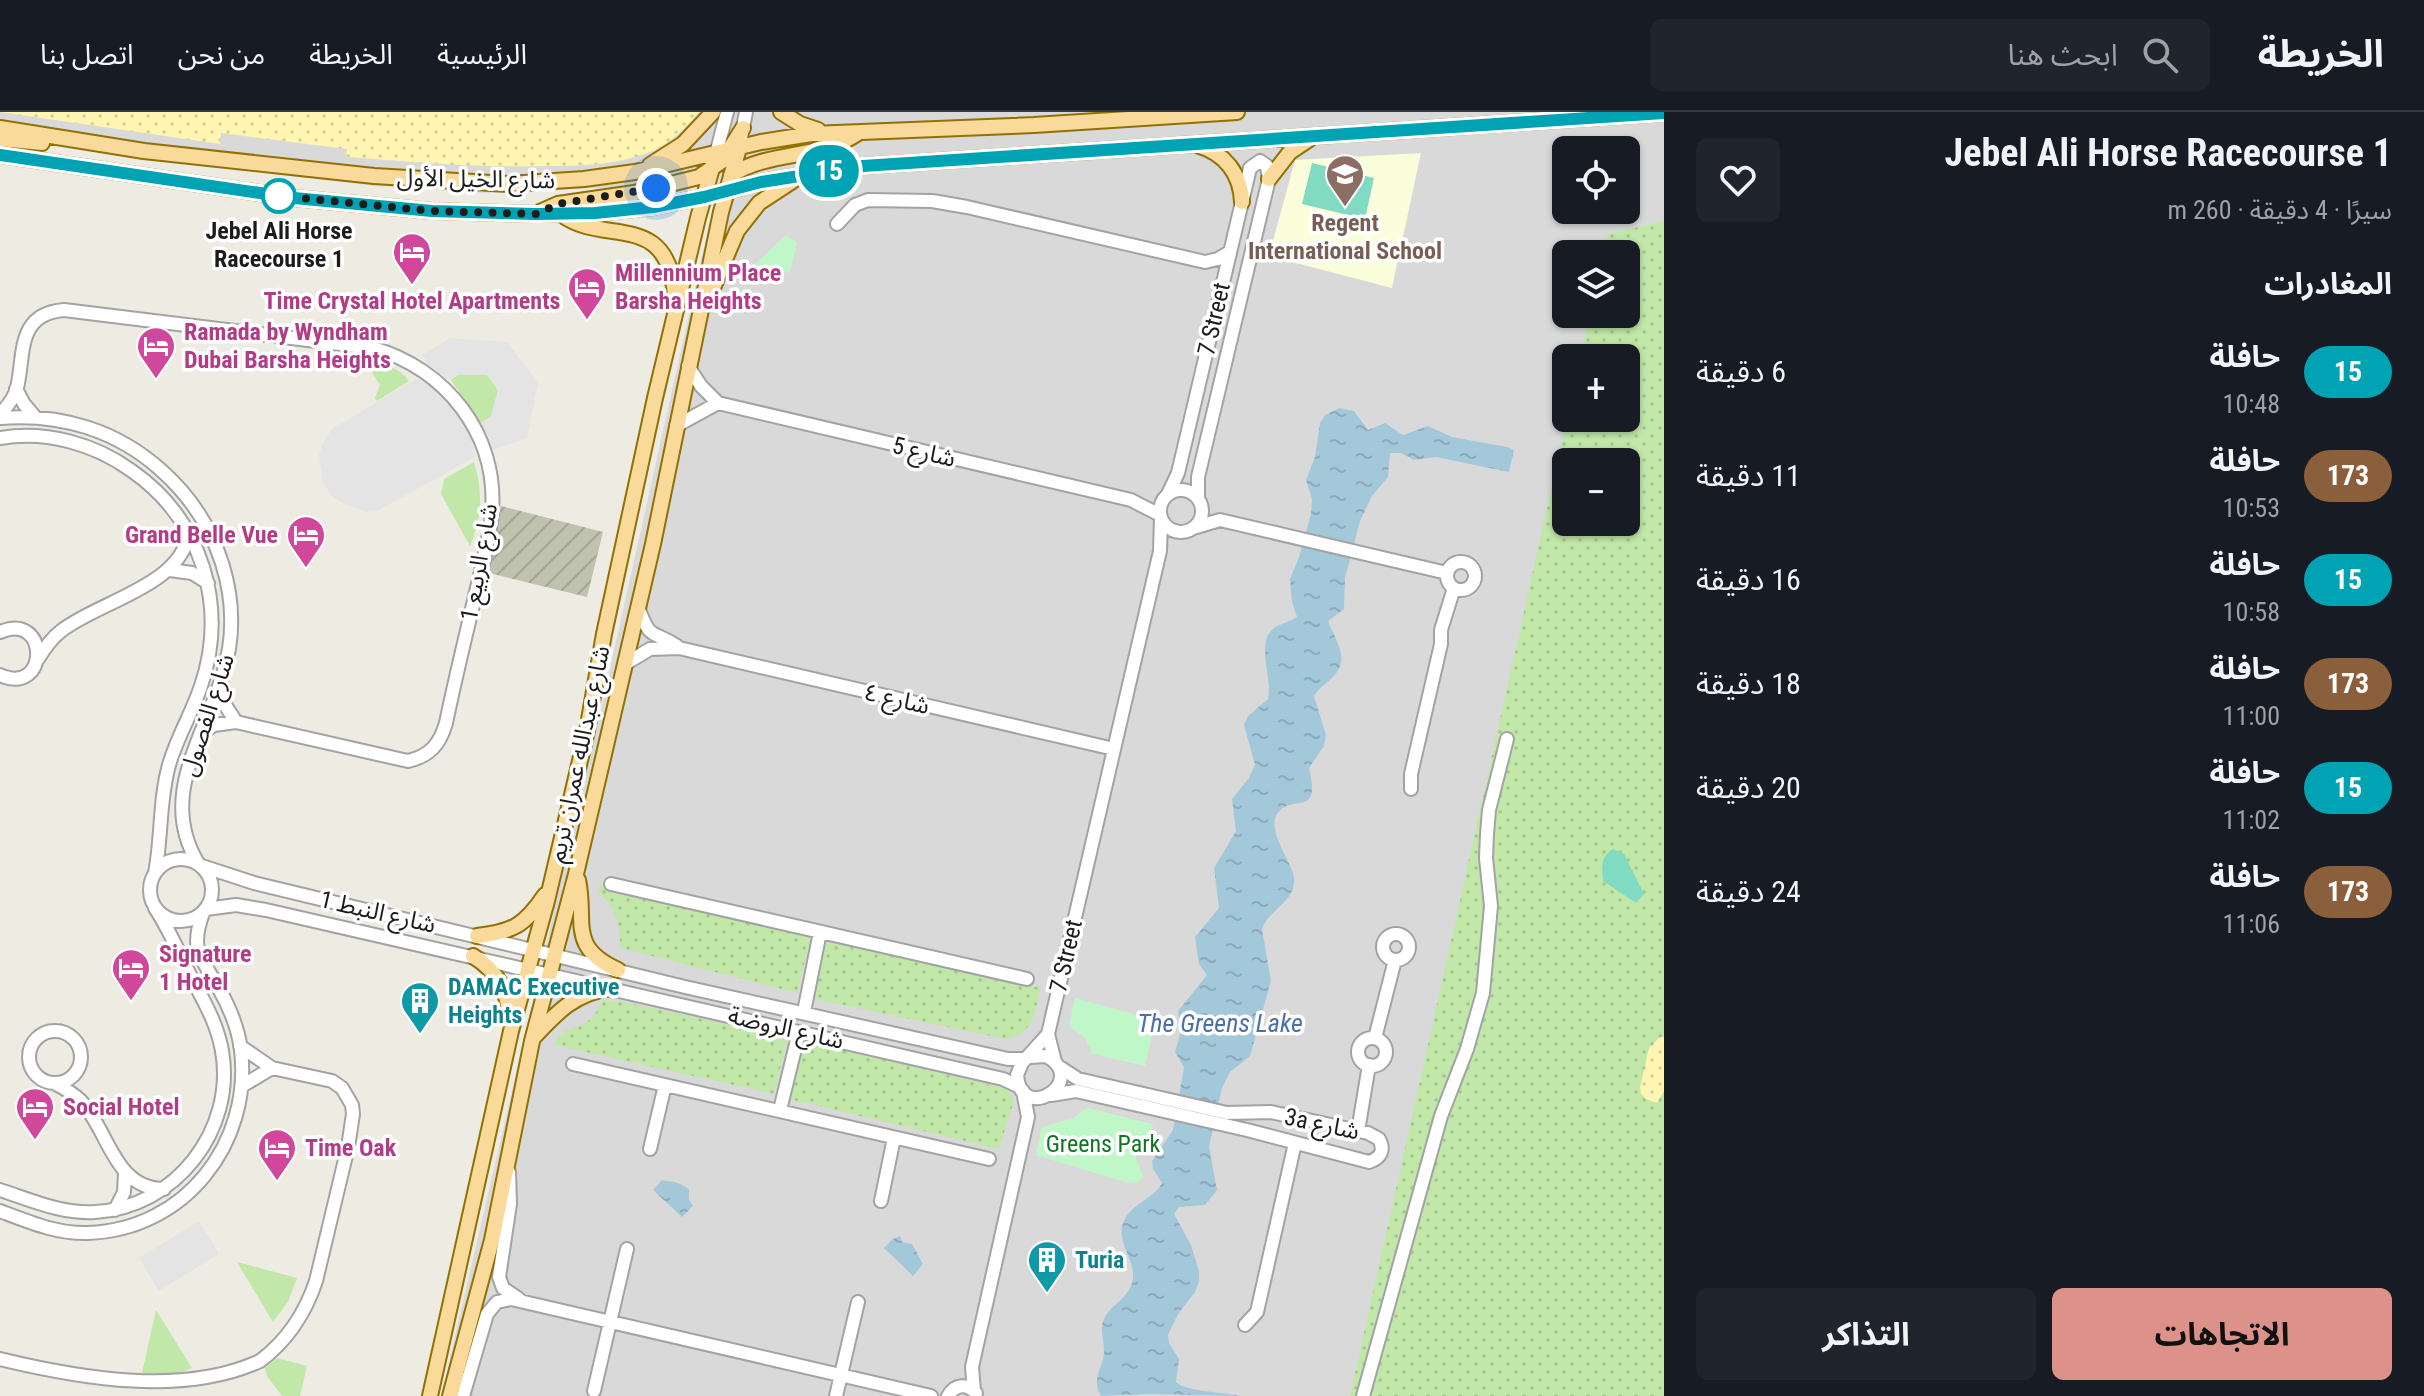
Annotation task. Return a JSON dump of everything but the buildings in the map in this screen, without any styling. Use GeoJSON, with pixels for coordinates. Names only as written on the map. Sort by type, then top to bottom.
{"type":"FeatureCollection","features":[{"type":"Feature","properties":{"kind":"main road"},"geometry":{"type":"LineString","coordinates":[[635,172],[683,144],[713,112]]}},
{"type":"Feature","properties":{"kind":"main road"},"geometry":{"type":"LineString","coordinates":[[781,112],[800,124],[826,133]]}},
{"type":"Feature","properties":{"kind":"main road","name":"شارع الخيل الأول"},"geometry":{"type":"LineString","coordinates":[[0,128],[62,140],[374,176],[546,183],[635,172],[796,135],[1237,112]]}},
{"type":"Feature","properties":{"kind":"main road","name":"شارع الخيل الأول"},"geometry":{"type":"LineString","coordinates":[[0,155],[294,198],[432,211],[561,214],[624,210],[707,196],[761,182],[863,166],[1664,113]]}},
{"type":"Feature","properties":{"kind":"main road"},"geometry":{"type":"LineString","coordinates":[[536,214],[558,204],[686,182],[712,170],[735,149],[743,128]]}},
{"type":"Feature","properties":{"kind":"main road"},"geometry":{"type":"LineString","coordinates":[[707,196],[732,173],[768,160],[824,149],[858,133]]}},
{"type":"Feature","properties":{"kind":"main road"},"geometry":{"type":"LineString","coordinates":[[1269,179],[1290,152],[1317,136]]}},
{"type":"Feature","properties":{"kind":"main road"},"geometry":{"type":"LineString","coordinates":[[0,139],[32,143],[62,140]]}},
{"type":"Feature","properties":{"kind":"main road"},"geometry":{"type":"LineString","coordinates":[[1193,144],[1210,149],[1225,160],[1239,183],[1242,202]]}},
{"type":"Feature","properties":{"kind":"main road","name":"شارع عبدالله عمران تريم"},"geometry":{"type":"LineString","coordinates":[[452,1391],[492,1240],[532,1041],[576,874],[638,607],[735,149]]}},
{"type":"Feature","properties":{"kind":"main road","name":"شارع عبدالله عمران تريم"},"geometry":{"type":"LineString","coordinates":[[428,1396],[511,1031],[551,885],[587,731],[604,634],[676,308],[716,154]]}},
{"type":"Feature","properties":{"kind":"main road"},"geometry":{"type":"LineString","coordinates":[[761,182],[750,179],[748,171],[768,160]]}},
{"type":"Feature","properties":{"kind":"main road"},"geometry":{"type":"LineString","coordinates":[[698,316],[713,291],[729,246],[747,216],[773,192],[803,175]]}},
{"type":"Feature","properties":{"kind":"main road"},"geometry":{"type":"LineString","coordinates":[[561,214],[581,225],[627,231],[651,244],[669,268],[676,308]]}},
{"type":"Feature","properties":{"kind":"main road"},"geometry":{"type":"LineString","coordinates":[[576,874],[581,902],[579,921],[584,941],[599,958],[618,970]]}},
{"type":"Feature","properties":{"kind":"main road"},"geometry":{"type":"LineString","coordinates":[[477,936],[506,931],[524,922],[551,885]]}},
{"type":"Feature","properties":{"kind":"main road"},"geometry":{"type":"LineString","coordinates":[[473,956],[492,970],[504,988],[511,1031]]}},
{"type":"Feature","properties":{"kind":"main road"},"geometry":{"type":"LineString","coordinates":[[532,1041],[572,1000],[612,988]]}},
{"type":"Feature","properties":{"kind":"street","name":"شارع عبدالله عمران تريم"},"geometry":{"type":"LineString","coordinates":[[716,154],[727,112]]}},
{"type":"Feature","properties":{"kind":"street"},"geometry":{"type":"LineString","coordinates":[[743,128],[746,112]]}},
{"type":"Feature","properties":{"kind":"street","name":"7 Street"},"geometry":{"type":"LineString","coordinates":[[1166,495],[1178,473],[1252,164],[1263,163],[1269,170],[1269,179],[1198,477],[1199,500]]}},
{"type":"Feature","properties":{"kind":"street"},"geometry":{"type":"LineString","coordinates":[[837,224],[855,205],[868,200],[932,201],[1205,262],[1230,252]]}},
{"type":"Feature","properties":{"kind":"street"},"geometry":{"type":"LineString","coordinates":[[1205,262],[1223,283]]}},
{"type":"Feature","properties":{"kind":"street","name":"شارع الربيع 1"},"geometry":{"type":"LineString","coordinates":[[0,416],[16,389],[24,340],[30,327],[44,314],[64,310],[373,348],[398,356],[435,379],[465,411],[482,443],[490,469],[492,512],[446,723],[434,748],[418,759],[397,760],[236,722]]}},
{"type":"Feature","properties":{"kind":"street"},"geometry":{"type":"LineString","coordinates":[[676,426],[718,403],[701,386],[688,366]]}},
{"type":"Feature","properties":{"kind":"street"},"geometry":{"type":"LineString","coordinates":[[16,389],[35,417]]}},
{"type":"Feature","properties":{"kind":"street","name":"شارع 5"},"geometry":{"type":"LineString","coordinates":[[718,403],[1131,500],[1160,516]]}},
{"type":"Feature","properties":{"kind":"street","name":"شارع الفصول"},"geometry":{"type":"LineString","coordinates":[[0,416],[55,418],[82,425],[131,447],[174,482],[205,522],[223,565],[231,615],[229,654],[185,783],[181,811],[185,838],[200,865]]}},
{"type":"Feature","properties":{"kind":"street","name":"شارع الفصول"},"geometry":{"type":"LineString","coordinates":[[0,438],[51,438],[100,452],[144,479],[163,496],[189,532],[208,583],[212,624],[209,654],[201,685],[165,778],[155,873]]}},
{"type":"Feature","properties":{"kind":"street"},"geometry":{"type":"LineString","coordinates":[[1220,520],[1175,531],[1160,516],[1160,505],[1166,495],[1180,489],[1193,493],[1220,520],[1447,573]]}},
{"type":"Feature","properties":{"kind":"street","name":"شارع 5"},"geometry":{"type":"LineString","coordinates":[[1131,500],[1166,495]]}},
{"type":"Feature","properties":{"kind":"street"},"geometry":{"type":"LineString","coordinates":[[1160,551],[1172,539],[1191,529],[1202,513],[1199,500]]}},
{"type":"Feature","properties":{"kind":"street","name":"7 Street"},"geometry":{"type":"LineString","coordinates":[[1048,1034],[1160,551],[1160,516]]}},
{"type":"Feature","properties":{"kind":"street"},"geometry":{"type":"LineString","coordinates":[[0,675],[11,679],[24,676],[62,630],[170,570],[184,553],[189,532]]}},
{"type":"Feature","properties":{"kind":"street"},"geometry":{"type":"LineString","coordinates":[[1461,562],[1473,570],[1472,584],[1464,589],[1454,588],[1448,582],[1447,573],[1452,565],[1461,562]]}},
{"type":"Feature","properties":{"kind":"street"},"geometry":{"type":"LineString","coordinates":[[170,570],[192,573],[208,583]]}},
{"type":"Feature","properties":{"kind":"street"},"geometry":{"type":"LineString","coordinates":[[1411,789],[1409,784],[1441,644],[1441,630],[1454,588]]}},
{"type":"Feature","properties":{"kind":"street","name":"شارع ٤"},"geometry":{"type":"LineString","coordinates":[[638,607],[653,635],[679,648]]}},
{"type":"Feature","properties":{"kind":"street"},"geometry":{"type":"LineString","coordinates":[[0,632],[12,628],[27,632],[62,630]]}},
{"type":"Feature","properties":{"kind":"street"},"geometry":{"type":"LineString","coordinates":[[27,632],[37,644],[38,659]]}},
{"type":"Feature","properties":{"kind":"street","name":"شارع ٤"},"geometry":{"type":"LineString","coordinates":[[625,664],[650,649],[679,648],[1114,749]]}},
{"type":"Feature","properties":{"kind":"street"},"geometry":{"type":"LineString","coordinates":[[200,734],[214,725],[236,722],[217,692]]}},
{"type":"Feature","properties":{"kind":"street"},"geometry":{"type":"LineString","coordinates":[[1363,1396],[1441,1116],[1467,1049],[1483,993],[1491,906],[1486,858],[1489,810],[1507,739]]}},
{"type":"Feature","properties":{"kind":"street"},"geometry":{"type":"LineString","coordinates":[[0,1190],[70,1211],[115,1210],[164,1189],[185,1171],[210,1135],[218,1116],[224,1075],[223,1054],[213,1019],[155,908],[150,890],[155,873],[174,859],[190,860],[200,865],[212,883],[210,901],[199,924],[198,948],[228,1005],[240,1046],[242,1086],[236,1118],[216,1162],[199,1185],[161,1213],[124,1227],[90,1233],[48,1229],[0,1211]]}},
{"type":"Feature","properties":{"kind":"street","name":"شارع النبط 1"},"geometry":{"type":"LineString","coordinates":[[200,865],[245,881],[555,954]]}},
{"type":"Feature","properties":{"kind":"street"},"geometry":{"type":"LineString","coordinates":[[611,884],[1027,979]]}},
{"type":"Feature","properties":{"kind":"street","name":"شارع النبط 1"},"geometry":{"type":"LineString","coordinates":[[204,911],[220,906],[251,907],[550,974]]}},
{"type":"Feature","properties":{"kind":"street"},"geometry":{"type":"LineString","coordinates":[[155,908],[174,920],[189,920],[204,911]]}},
{"type":"Feature","properties":{"kind":"street"},"geometry":{"type":"LineString","coordinates":[[804,1012],[820,932]]}},
{"type":"Feature","properties":{"kind":"street","name":"شارع الروضة"},"geometry":{"type":"LineString","coordinates":[[555,954],[1008,1059],[1028,1058]]}},
{"type":"Feature","properties":{"kind":"street"},"geometry":{"type":"LineString","coordinates":[[1375,1038],[1395,960]]}},
{"type":"Feature","properties":{"kind":"street","name":"شارع الروضة"},"geometry":{"type":"LineString","coordinates":[[550,974],[1003,1079],[1022,1089]]}},
{"type":"Feature","properties":{"kind":"street"},"geometry":{"type":"LineString","coordinates":[[780,1110],[799,1032]]}},
{"type":"Feature","properties":{"kind":"street"},"geometry":{"type":"LineString","coordinates":[[83,1103],[54,1083],[38,1077],[30,1064],[32,1045],[44,1033],[64,1033],[74,1041],[80,1052],[77,1069],[83,1103],[125,1173],[142,1185],[164,1189]]}},
{"type":"Feature","properties":{"kind":"street"},"geometry":{"type":"LineString","coordinates":[[977,1394],[972,1367],[1028,1117],[1018,1069],[1048,1034]]}},
{"type":"Feature","properties":{"kind":"street"},"geometry":{"type":"LineString","coordinates":[[1028,1117],[1060,1082],[1048,1034]]}},
{"type":"Feature","properties":{"kind":"street"},"geometry":{"type":"LineString","coordinates":[[1375,1038],[1383,1043],[1385,1055],[1381,1062],[1369,1065],[1359,1057],[1359,1048],[1367,1039],[1375,1038]]}},
{"type":"Feature","properties":{"kind":"street"},"geometry":{"type":"LineString","coordinates":[[0,1359],[102,1384],[167,1393],[193,1390],[235,1377],[282,1342],[303,1312],[316,1281],[353,1114],[348,1096],[332,1081],[272,1068],[240,1046]]}},
{"type":"Feature","properties":{"kind":"street"},"geometry":{"type":"LineString","coordinates":[[1028,1058],[1046,1056],[1057,1064]]}},
{"type":"Feature","properties":{"kind":"street"},"geometry":{"type":"LineString","coordinates":[[573,1064],[989,1159]]}},
{"type":"Feature","properties":{"kind":"street","name":"3a شارع"},"geometry":{"type":"LineString","coordinates":[[1057,1064],[1078,1079],[1170,1107]]}},
{"type":"Feature","properties":{"kind":"street"},"geometry":{"type":"LineString","coordinates":[[1355,1131],[1369,1065]]}},
{"type":"Feature","properties":{"kind":"street"},"geometry":{"type":"LineString","coordinates":[[242,1086],[272,1068]]}},
{"type":"Feature","properties":{"kind":"street"},"geometry":{"type":"LineString","coordinates":[[54,1083],[70,1078],[77,1069]]}},
{"type":"Feature","properties":{"kind":"street"},"geometry":{"type":"LineString","coordinates":[[650,1149],[665,1085]]}},
{"type":"Feature","properties":{"kind":"street"},"geometry":{"type":"LineString","coordinates":[[1022,1089],[1033,1098],[1048,1096]]}},
{"type":"Feature","properties":{"kind":"street","name":"3a شارع"},"geometry":{"type":"LineString","coordinates":[[1048,1096],[1076,1091],[1170,1107],[1226,1119],[1265,1135],[1363,1160],[1375,1160],[1382,1150],[1379,1139],[1271,1112],[1226,1119]]}},
{"type":"Feature","properties":{"kind":"street"},"geometry":{"type":"LineString","coordinates":[[1265,1135],[1261,1122],[1271,1112]]}},
{"type":"Feature","properties":{"kind":"street"},"geometry":{"type":"LineString","coordinates":[[881,1201],[894,1138]]}},
{"type":"Feature","properties":{"kind":"street"},"geometry":{"type":"LineString","coordinates":[[1245,1325],[1257,1312],[1284,1186],[1298,1144]]}},
{"type":"Feature","properties":{"kind":"street"},"geometry":{"type":"LineString","coordinates":[[507,1157],[510,1204],[499,1277],[507,1292],[522,1300]]}},
{"type":"Feature","properties":{"kind":"street"},"geometry":{"type":"LineString","coordinates":[[115,1210],[124,1192],[125,1173]]}},
{"type":"Feature","properties":{"kind":"street"},"geometry":{"type":"LineString","coordinates":[[594,1391],[627,1249]]}},
{"type":"Feature","properties":{"kind":"street"},"geometry":{"type":"LineString","coordinates":[[463,1396],[491,1307],[504,1300],[522,1300],[930,1395],[966,1386],[977,1394]]}},
{"type":"Feature","properties":{"kind":"street"},"geometry":{"type":"LineString","coordinates":[[836,1396],[858,1302]]}},
{"type":"Feature","properties":{"kind":"street"},"geometry":{"type":"LineString","coordinates":[[953,1390],[972,1367]]}},
{"type":"Feature","properties":{"kind":"shaded area"},"geometry":{"type":"Polygon","coordinates":[[[0,112],[1664,112],[1664,1396],[441,1396],[599,718],[722,167],[618,187],[483,193],[281,175],[0,132],[0,112]]]}},
{"type":"Feature","properties":{"kind":"shaded area","name":"Regent International School"},"geometry":{"type":"Polygon","coordinates":[[[1421,153],[1392,288],[1269,256],[1295,160],[1421,153]]]}},
{"type":"Feature","properties":{"kind":"shaded area"},"geometry":{"type":"Polygon","coordinates":[[[450,338],[507,342],[538,383],[527,438],[493,450],[481,423],[491,416],[498,391],[488,375],[458,375],[451,380],[427,364],[422,355],[450,338]]]}},
{"type":"Feature","properties":{"kind":"shaded area"},"geometry":{"type":"Polygon","coordinates":[[[416,379],[443,392],[470,433],[475,457],[377,511],[368,512],[346,505],[332,496],[323,483],[319,455],[324,440],[332,429],[416,379]]]}},
{"type":"Feature","properties":{"kind":"shaded area"},"geometry":{"type":"Polygon","coordinates":[[[501,506],[603,532],[587,597],[485,572],[501,506]]]}},
{"type":"Feature","properties":{"kind":"shaded area"},"geometry":{"type":"Polygon","coordinates":[[[199,1221],[219,1254],[159,1291],[139,1258],[199,1221]]]}},
{"type":"Feature","properties":{"kind":"green space"},"geometry":{"type":"Polygon","coordinates":[[[1312,163],[1374,178],[1365,219],[1302,204],[1312,163]]]}},
{"type":"Feature","properties":{"kind":"green space"},"geometry":{"type":"Polygon","coordinates":[[[1664,221],[1664,1396],[1350,1396],[1552,486],[1552,536],[1640,536],[1640,448],[1560,448],[1564,432],[1640,432],[1640,344],[1583,344],[1587,328],[1640,328],[1640,240],[1607,240],[1608,234],[1664,221]]]}},
{"type":"Feature","properties":{"kind":"green space"},"geometry":{"type":"Polygon","coordinates":[[[786,235],[797,242],[790,273],[755,264],[786,235]]]}},
{"type":"Feature","properties":{"kind":"green space"},"geometry":{"type":"Polygon","coordinates":[[[363,358],[395,369],[409,381],[377,401],[375,398],[380,385],[363,358]]]}},
{"type":"Feature","properties":{"kind":"green space"},"geometry":{"type":"Polygon","coordinates":[[[457,375],[487,375],[498,390],[491,417],[481,423],[451,380],[457,375]]]}},
{"type":"Feature","properties":{"kind":"green space"},"geometry":{"type":"Polygon","coordinates":[[[474,462],[480,504],[470,546],[441,494],[444,479],[474,462]]]}},
{"type":"Feature","properties":{"kind":"green space"},"geometry":{"type":"Polygon","coordinates":[[[1613,849],[1624,854],[1644,894],[1636,903],[1603,881],[1604,859],[1613,849]]]}},
{"type":"Feature","properties":{"kind":"green space"},"geometry":{"type":"Polygon","coordinates":[[[600,884],[811,935],[797,993],[620,948],[616,918],[599,893],[600,884]]]}},
{"type":"Feature","properties":{"kind":"green space"},"geometry":{"type":"Polygon","coordinates":[[[827,938],[1041,988],[1032,1021],[1022,1032],[1006,1039],[814,999],[827,938]]]}},
{"type":"Feature","properties":{"kind":"green space"},"geometry":{"type":"Polygon","coordinates":[[[1075,998],[1155,1020],[1145,1066],[1093,1054],[1084,1037],[1069,1026],[1075,998]]]}},
{"type":"Feature","properties":{"kind":"green space"},"geometry":{"type":"Polygon","coordinates":[[[602,1000],[788,1037],[774,1094],[554,1045],[565,1032],[590,1019],[602,1000]]]}},
{"type":"Feature","properties":{"kind":"green space"},"geometry":{"type":"Polygon","coordinates":[[[803,1040],[1007,1089],[1013,1097],[1013,1104],[999,1149],[789,1099],[803,1040]]]}},
{"type":"Feature","properties":{"kind":"green space","name":"Greens Park"},"geometry":{"type":"Polygon","coordinates":[[[1087,1108],[1153,1124],[1135,1155],[1143,1177],[1137,1183],[1036,1155],[1042,1127],[1074,1118],[1087,1108]]]}},
{"type":"Feature","properties":{"kind":"green space"},"geometry":{"type":"Polygon","coordinates":[[[237,1262],[297,1278],[288,1302],[273,1322],[237,1262]]]}},
{"type":"Feature","properties":{"kind":"green space"},"geometry":{"type":"Polygon","coordinates":[[[156,1310],[192,1368],[167,1375],[142,1373],[156,1310]]]}},
{"type":"Feature","properties":{"kind":"green space"},"geometry":{"type":"Polygon","coordinates":[[[277,1358],[307,1366],[300,1396],[282,1396],[267,1376],[265,1368],[277,1358]]]}},
{"type":"Feature","properties":{"kind":"sand"},"geometry":{"type":"Polygon","coordinates":[[[0,112],[699,112],[669,141],[635,157],[586,165],[524,166],[346,157],[347,149],[221,133],[220,144],[0,112]]]}},
{"type":"Feature","properties":{"kind":"sand"},"geometry":{"type":"Polygon","coordinates":[[[1664,1037],[1664,1091],[1657,1103],[1646,1099],[1640,1087],[1649,1048],[1664,1037]]]}},
{"type":"Feature","properties":{"kind":"water","name":"The Greens Lake"},"geometry":{"type":"Polygon","coordinates":[[[1339,408],[1354,411],[1368,430],[1385,423],[1403,435],[1428,426],[1452,437],[1507,447],[1514,450],[1509,472],[1436,457],[1414,460],[1401,453],[1390,453],[1388,477],[1372,496],[1360,521],[1345,578],[1344,609],[1328,621],[1341,652],[1340,666],[1314,696],[1326,735],[1324,746],[1309,768],[1311,794],[1308,800],[1283,808],[1275,821],[1277,838],[1293,872],[1293,886],[1287,899],[1262,929],[1271,981],[1250,1056],[1230,1072],[1222,1088],[1209,1147],[1217,1190],[1205,1205],[1179,1207],[1174,1214],[1191,1245],[1199,1271],[1195,1292],[1178,1314],[1168,1335],[1169,1343],[1179,1359],[1176,1382],[1196,1390],[1239,1396],[1101,1396],[1097,1380],[1104,1354],[1103,1322],[1108,1312],[1130,1289],[1133,1275],[1123,1242],[1122,1226],[1130,1212],[1162,1183],[1153,1169],[1152,1161],[1173,1130],[1184,1067],[1175,1052],[1181,1031],[1178,1011],[1207,975],[1199,964],[1195,937],[1219,908],[1214,868],[1236,831],[1232,799],[1255,765],[1244,725],[1248,716],[1268,699],[1265,651],[1268,634],[1297,617],[1290,579],[1311,514],[1312,499],[1306,480],[1315,457],[1320,423],[1325,415],[1339,408]]]}},
{"type":"Feature","properties":{"kind":"water"},"geometry":{"type":"Polygon","coordinates":[[[662,1180],[689,1189],[693,1206],[682,1217],[653,1190],[662,1180]]]}},
{"type":"Feature","properties":{"kind":"water"},"geometry":{"type":"Polygon","coordinates":[[[900,1236],[902,1242],[912,1244],[923,1264],[913,1276],[884,1248],[900,1236]]]}},
{"type":"Feature","properties":{"kind":"bus line","name":"15"},"geometry":{"type":"LineString","coordinates":[[0,155],[139,177],[364,206],[561,214],[653,207],[761,182],[863,166],[1664,113]]}},
{"type":"Feature","properties":{"kind":"place","name":"Jebel Ali Horse Racecourse 1"},"geometry":{"type":"Point","coordinates":[279,196]}},
{"type":"Feature","properties":{"kind":"place","name":"Regent International School"},"geometry":{"type":"Point","coordinates":[1345,208]}},
{"type":"Feature","properties":{"kind":"place","name":"Time Crystal Hotel Apartments"},"geometry":{"type":"Point","coordinates":[412,286]}},
{"type":"Feature","properties":{"kind":"place","name":"Millennium Place Barsha Heights"},"geometry":{"type":"Point","coordinates":[587,321]}},
{"type":"Feature","properties":{"kind":"place","name":"Ramada by Wyndham Dubai Barsha Heights"},"geometry":{"type":"Point","coordinates":[156,380]}},
{"type":"Feature","properties":{"kind":"place","name":"Grand Belle Vue"},"geometry":{"type":"Point","coordinates":[306,569]}},
{"type":"Feature","properties":{"kind":"place","name":"Signature 1 Hotel"},"geometry":{"type":"Point","coordinates":[131,1002]}},
{"type":"Feature","properties":{"kind":"place","name":"DAMAC Executive Heights"},"geometry":{"type":"Point","coordinates":[420,1035]}},
{"type":"Feature","properties":{"kind":"place","name":"Social Hotel"},"geometry":{"type":"Point","coordinates":[35,1141]}},
{"type":"Feature","properties":{"kind":"place","name":"Time Oak"},"geometry":{"type":"Point","coordinates":[277,1182]}},
{"type":"Feature","properties":{"kind":"place","name":"Turia"},"geometry":{"type":"Point","coordinates":[1047,1294]}},
{"type":"Feature","properties":{"kind":"route"},"geometry":{"type":"LineString","coordinates":[[279,196],[271,195],[432,211],[536,214],[558,204],[656,188]]}}]}
